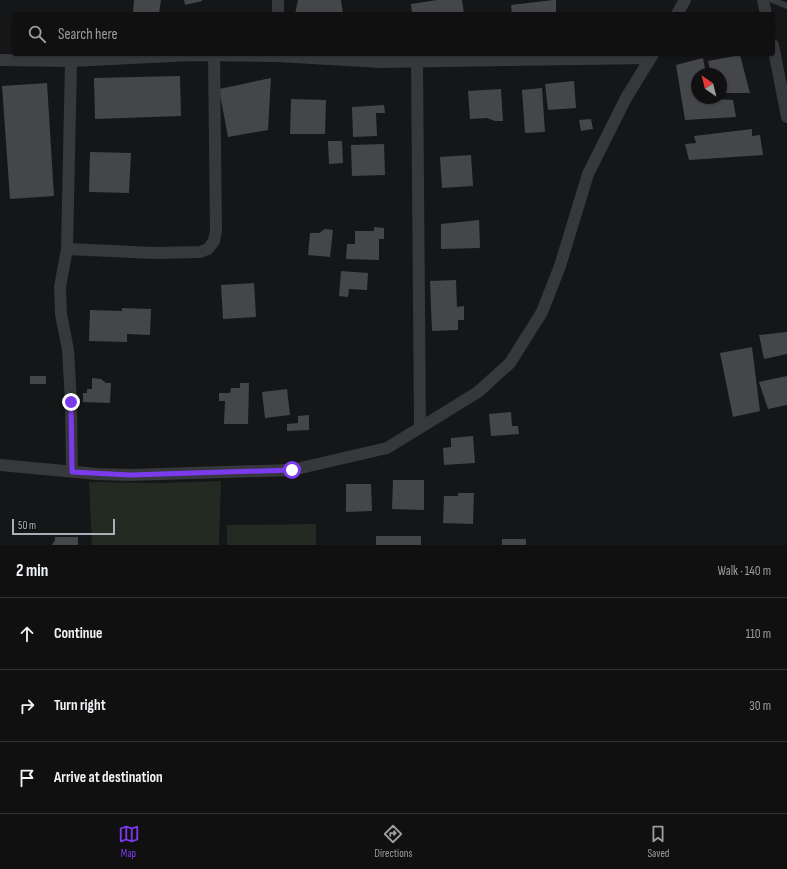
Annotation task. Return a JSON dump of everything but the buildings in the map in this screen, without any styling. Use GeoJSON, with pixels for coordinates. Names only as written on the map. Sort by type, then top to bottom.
{"type":"FeatureCollection","features":[{"type":"Feature","properties":{"kind":"street"},"geometry":{"type":"LineString","coordinates":[[278,0],[278,12]]}},
{"type":"Feature","properties":{"kind":"street"},"geometry":{"type":"LineString","coordinates":[[678,12],[685,0]]}},
{"type":"Feature","properties":{"kind":"street"},"geometry":{"type":"LineString","coordinates":[[763,0],[766,12]]}},
{"type":"Feature","properties":{"kind":"street"},"geometry":{"type":"LineString","coordinates":[[775,55],[787,117]]}},
{"type":"Feature","properties":{"kind":"street"},"geometry":{"type":"LineString","coordinates":[[0,60],[71,60],[168,56]]}},
{"type":"Feature","properties":{"kind":"street"},"geometry":{"type":"LineString","coordinates":[[67,249],[155,253],[200,252],[208,249],[214,241],[216,231],[214,56]]}},
{"type":"Feature","properties":{"kind":"street"},"geometry":{"type":"LineString","coordinates":[[292,56],[381,62],[652,56]]}},
{"type":"Feature","properties":{"kind":"street"},"geometry":{"type":"LineString","coordinates":[[0,465],[72,472],[130,475],[292,470],[387,448],[478,392],[510,363],[542,312],[560,266],[588,174],[626,98],[652,56]]}},
{"type":"Feature","properties":{"kind":"street"},"geometry":{"type":"LineString","coordinates":[[71,60],[67,249],[60,287],[61,314],[68,350],[71,402],[72,472]]}},
{"type":"Feature","properties":{"kind":"street"},"geometry":{"type":"LineString","coordinates":[[417,62],[420,427]]}},
{"type":"Feature","properties":{"kind":"lane"},"geometry":{"type":"LineString","coordinates":[[772,0],[787,6]]}},
{"type":"Feature","properties":{"kind":"shaded area"},"geometry":{"type":"Polygon","coordinates":[[[221,481],[219,545],[92,545],[89,482],[158,483],[221,481]]]}},
{"type":"Feature","properties":{"kind":"shaded area"},"geometry":{"type":"Polygon","coordinates":[[[316,524],[316,545],[227,545],[227,525],[316,524]]]}},
{"type":"Feature","properties":{"kind":"route"},"geometry":{"type":"LineString","coordinates":[[71,402],[72,472],[130,475],[292,470]]}}]}
